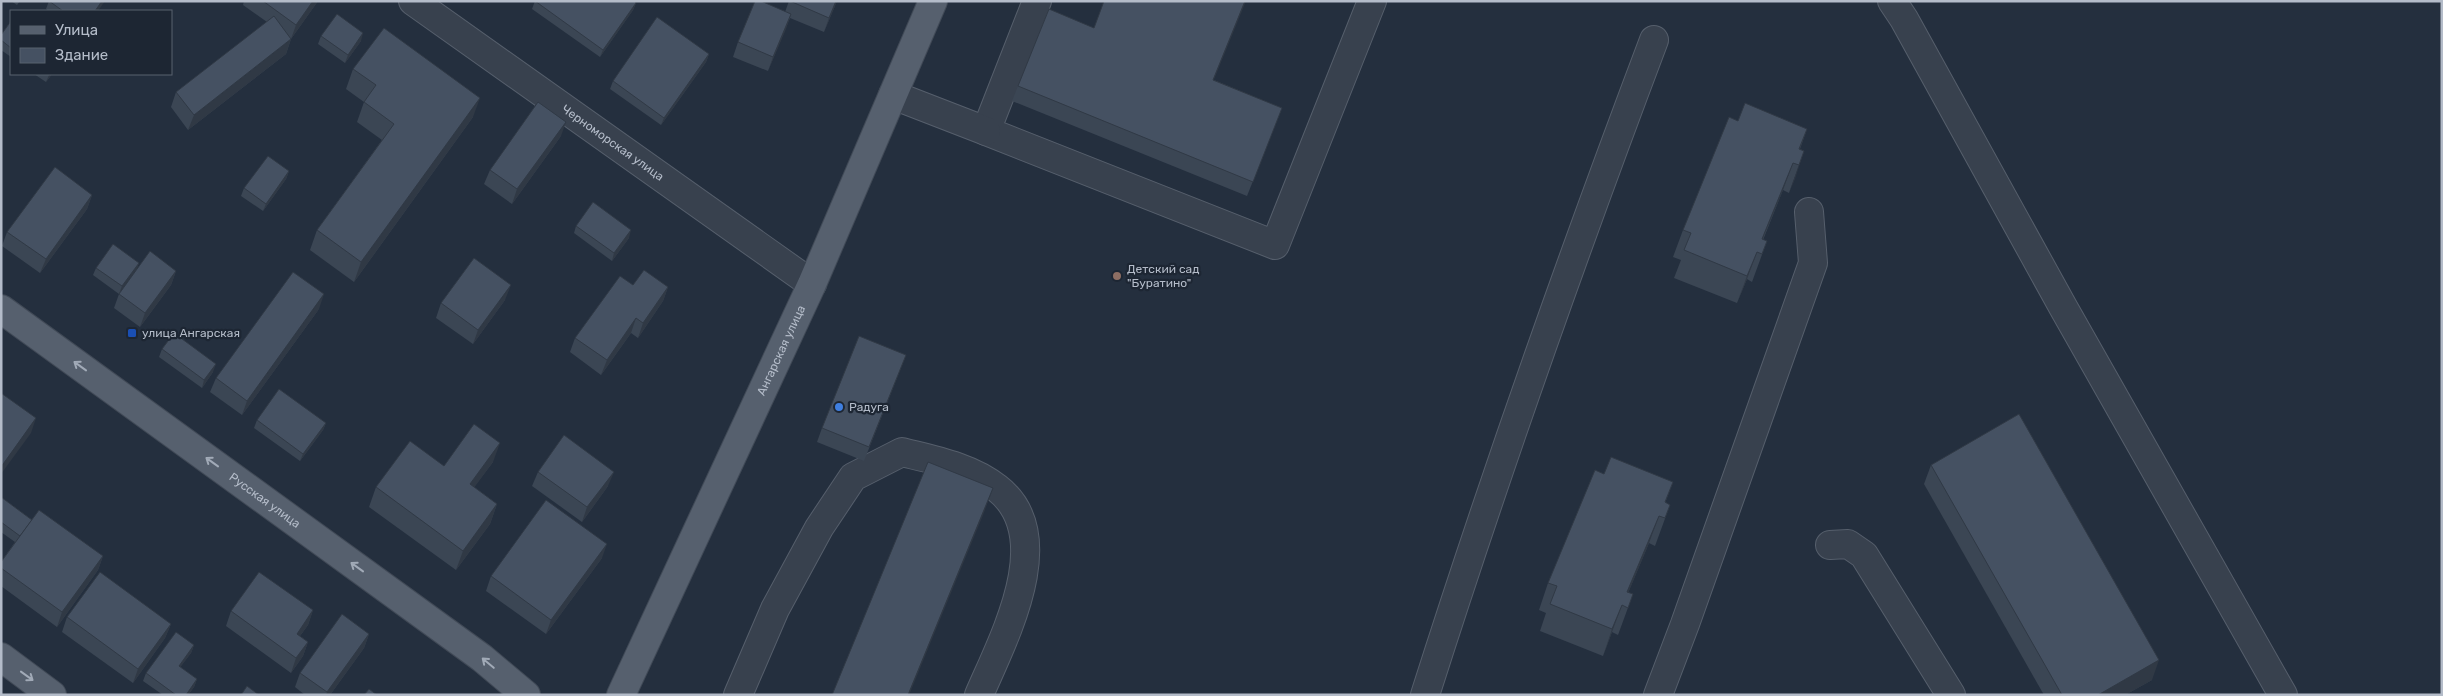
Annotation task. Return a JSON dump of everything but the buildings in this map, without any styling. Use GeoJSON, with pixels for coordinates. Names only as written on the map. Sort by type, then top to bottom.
{"type":"FeatureCollection","features":[{"type":"Feature","properties":{"kind":"main road","name":"Ангарская улица"},"geometry":{"type":"LineString","coordinates":[[620,691],[812,284],[932,1]]}},
{"type":"Feature","properties":{"kind":"main road","name":"Русская улица"},"geometry":{"type":"LineString","coordinates":[[1,309],[482,658],[526,695]]}},
{"type":"Feature","properties":{"kind":"main road"},"geometry":{"type":"LineString","coordinates":[[1,657],[52,695]]}},
{"type":"Feature","properties":{"kind":"street","name":"Черноморская улица"},"geometry":{"type":"LineString","coordinates":[[412,1],[812,284]]}},
{"type":"Feature","properties":{"kind":"street"},"geometry":{"type":"LineString","coordinates":[[986,131],[1037,1]]}},
{"type":"Feature","properties":{"kind":"street"},"geometry":{"type":"LineString","coordinates":[[893,95],[1275,245],[1372,1]]}},
{"type":"Feature","properties":{"kind":"street"},"geometry":{"type":"LineString","coordinates":[[1892,1],[1909,27],[2063,306],[2283,695]]}},
{"type":"Feature","properties":{"kind":"street"},"geometry":{"type":"LineString","coordinates":[[1425,695],[1477,532],[1573,257],[1654,40]]}},
{"type":"Feature","properties":{"kind":"street"},"geometry":{"type":"LineString","coordinates":[[1658,695],[1686,624],[1813,263],[1809,212]]}},
{"type":"Feature","properties":{"kind":"street"},"geometry":{"type":"LineString","coordinates":[[738,695],[775,610],[819,528],[853,477],[902,452],[958,467],[997,488],[1018,509],[1026,544],[1023,573],[1012,617],[979,695]]}},
{"type":"Feature","properties":{"kind":"street"},"geometry":{"type":"LineString","coordinates":[[1830,545],[1848,544],[1864,555],[1951,695]]}},
{"type":"Feature","properties":{"kind":"place","name":"Детский сад \"Буратино\""},"geometry":{"type":"Point","coordinates":[1117,276]}},
{"type":"Feature","properties":{"kind":"place","name":"улица Ангарская"},"geometry":{"type":"Point","coordinates":[132,333]}},
{"type":"Feature","properties":{"kind":"place","name":"Радуга"},"geometry":{"type":"Point","coordinates":[839,407]}}]}
